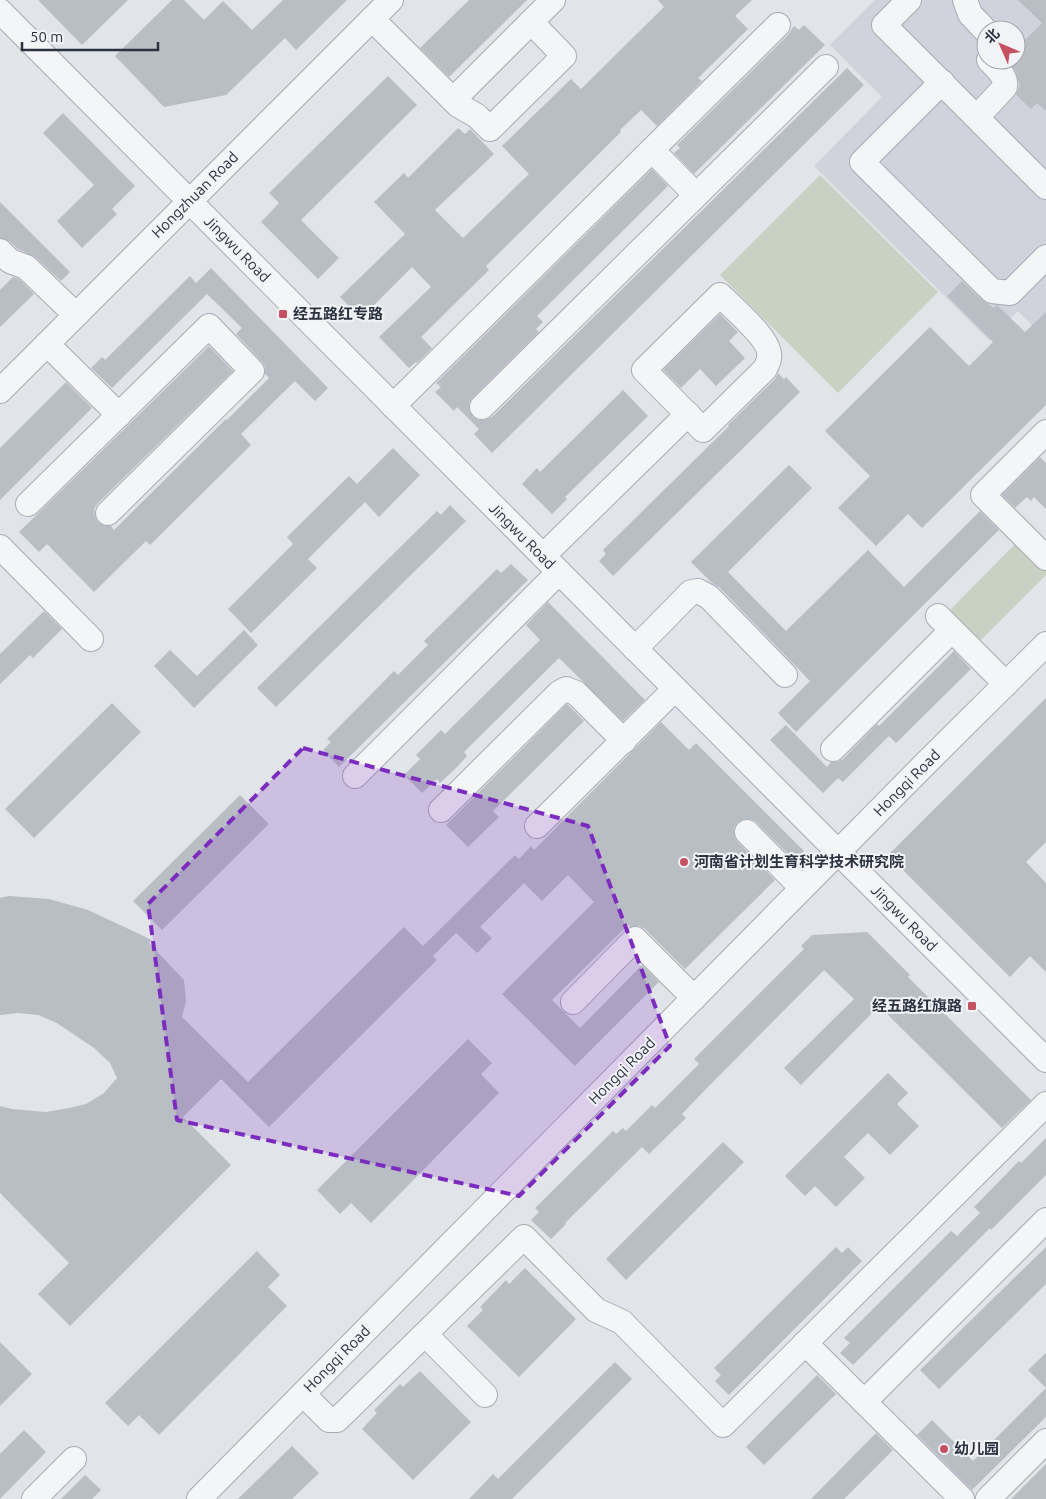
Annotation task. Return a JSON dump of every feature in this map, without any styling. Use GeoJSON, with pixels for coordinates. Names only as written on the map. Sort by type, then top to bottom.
{"type":"FeatureCollection","features":[{"type":"Feature","properties":{"kind":"street"},"geometry":{"type":"LineString","coordinates":[[452,100],[553,0]]}},
{"type":"Feature","properties":{"kind":"street"},"geometry":{"type":"LineString","coordinates":[[909,0],[884,25],[1046,187]]}},
{"type":"Feature","properties":{"kind":"street"},"geometry":{"type":"LineString","coordinates":[[966,0],[970,14],[976,20]]}},
{"type":"Feature","properties":{"kind":"street"},"geometry":{"type":"LineString","coordinates":[[375,8],[452,100],[477,116],[490,129],[564,56],[531,22]]}},
{"type":"Feature","properties":{"kind":"street","name":"Hongzhuan Road"},"geometry":{"type":"LineString","coordinates":[[0,391],[190,201],[375,8]]}},
{"type":"Feature","properties":{"kind":"street","name":"Jingwu Road"},"geometry":{"type":"LineString","coordinates":[[0,11],[1046,1060]]}},
{"type":"Feature","properties":{"kind":"street"},"geometry":{"type":"LineString","coordinates":[[393,406],[778,25]]}},
{"type":"Feature","properties":{"kind":"street"},"geometry":{"type":"LineString","coordinates":[[482,407],[826,67]]}},
{"type":"Feature","properties":{"kind":"street"},"geometry":{"type":"LineString","coordinates":[[976,117],[1005,88],[1004,76],[998,70]]}},
{"type":"Feature","properties":{"kind":"street"},"geometry":{"type":"LineString","coordinates":[[942,82],[862,162],[992,291],[1010,293],[1046,257]]}},
{"type":"Feature","properties":{"kind":"street"},"geometry":{"type":"LineString","coordinates":[[652,150],[696,195]]}},
{"type":"Feature","properties":{"kind":"street"},"geometry":{"type":"LineString","coordinates":[[0,251],[10,261],[26,267],[76,315]]}},
{"type":"Feature","properties":{"kind":"street"},"geometry":{"type":"LineString","coordinates":[[720,295],[763,338],[768,347],[770,357],[764,369],[703,430],[688,414],[644,370],[720,295]]}},
{"type":"Feature","properties":{"kind":"street"},"geometry":{"type":"LineString","coordinates":[[28,504],[209,326],[252,371],[108,513]]}},
{"type":"Feature","properties":{"kind":"street"},"geometry":{"type":"LineString","coordinates":[[47,344],[119,415]]}},
{"type":"Feature","properties":{"kind":"street"},"geometry":{"type":"LineString","coordinates":[[355,776],[688,414]]}},
{"type":"Feature","properties":{"kind":"street"},"geometry":{"type":"LineString","coordinates":[[1046,432],[983,495],[1046,558]]}},
{"type":"Feature","properties":{"kind":"street"},"geometry":{"type":"LineString","coordinates":[[0,547],[92,640]]}},
{"type":"Feature","properties":{"kind":"street"},"geometry":{"type":"LineString","coordinates":[[635,649],[691,592],[698,591],[709,597],[785,675]]}},
{"type":"Feature","properties":{"kind":"street"},"geometry":{"type":"LineString","coordinates":[[833,750],[945,623],[1006,684]]}},
{"type":"Feature","properties":{"kind":"street","name":"Hongqi Road"},"geometry":{"type":"LineString","coordinates":[[199,1499],[802,888],[1046,644]]}},
{"type":"Feature","properties":{"kind":"street"},"geometry":{"type":"LineString","coordinates":[[441,810],[559,692],[566,689],[576,693],[624,741]]}},
{"type":"Feature","properties":{"kind":"street"},"geometry":{"type":"LineString","coordinates":[[537,826],[675,689]]}},
{"type":"Feature","properties":{"kind":"street"},"geometry":{"type":"LineString","coordinates":[[747,832],[802,888]]}},
{"type":"Feature","properties":{"kind":"street"},"geometry":{"type":"LineString","coordinates":[[573,1002],[635,939],[694,998]]}},
{"type":"Feature","properties":{"kind":"street"},"geometry":{"type":"LineString","coordinates":[[303,1394],[329,1420],[337,1420],[524,1237],[596,1310],[622,1322],[723,1425],[1046,1104]]}},
{"type":"Feature","properties":{"kind":"street"},"geometry":{"type":"LineString","coordinates":[[864,1402],[1046,1220]]}},
{"type":"Feature","properties":{"kind":"street"},"geometry":{"type":"LineString","coordinates":[[425,1334],[485,1395]]}},
{"type":"Feature","properties":{"kind":"street"},"geometry":{"type":"LineString","coordinates":[[805,1343],[962,1499]]}},
{"type":"Feature","properties":{"kind":"street"},"geometry":{"type":"LineString","coordinates":[[988,1499],[1046,1441]]}},
{"type":"Feature","properties":{"kind":"street"},"geometry":{"type":"LineString","coordinates":[[34,1499],[74,1459]]}},
{"type":"Feature","properties":{"kind":"highlighted area"},"geometry":{"type":"Polygon","coordinates":[[[303,748],[588,826],[670,1046],[519,1196],[177,1120],[148,904],[303,748]]]}},
{"type":"Feature","properties":{"kind":"shaded area"},"geometry":{"type":"Polygon","coordinates":[[[875,0],[1046,0],[1046,339],[1018,311],[989,340],[814,166],[882,97],[830,45],[875,0]]]}},
{"type":"Feature","properties":{"kind":"green space"},"geometry":{"type":"Polygon","coordinates":[[[820,175],[938,292],[838,393],[720,275],[820,175]]]}},
{"type":"Feature","properties":{"kind":"green space"},"geometry":{"type":"Polygon","coordinates":[[[1017,542],[1046,571],[1046,575],[977,644],[947,613],[1017,542]]]}},
{"type":"Feature","properties":{"kind":"building"},"geometry":{"type":"Polygon","coordinates":[[[38,0],[128,0],[82,45],[38,0]]]}},
{"type":"Feature","properties":{"kind":"building"},"geometry":{"type":"Polygon","coordinates":[[[172,0],[184,0],[204,20],[223,1],[252,30],[283,0],[347,0],[296,50],[285,38],[226,95],[164,107],[115,56],[172,0]]]}},
{"type":"Feature","properties":{"kind":"building"},"geometry":{"type":"Polygon","coordinates":[[[469,0],[527,0],[449,77],[420,48],[469,0]]]}},
{"type":"Feature","properties":{"kind":"building"},"geometry":{"type":"Polygon","coordinates":[[[658,0],[752,0],[735,16],[748,29],[698,78],[702,81],[657,126],[641,110],[620,130],[621,132],[486,266],[489,270],[421,337],[432,348],[409,368],[379,337],[431,287],[412,267],[361,318],[340,297],[405,234],[374,202],[404,173],[408,178],[458,128],[465,134],[470,129],[494,154],[435,210],[463,238],[529,174],[502,146],[571,79],[581,89],[664,7],[658,0]]]}},
{"type":"Feature","properties":{"kind":"building"},"geometry":{"type":"Polygon","coordinates":[[[1018,0],[1046,0],[1046,111],[1037,103],[1031,109],[1016,95],[1020,86],[1015,70],[1026,70],[1026,39],[1042,23],[1018,0]]]}},
{"type":"Feature","properties":{"kind":"building"},"geometry":{"type":"Polygon","coordinates":[[[804,25],[825,45],[694,174],[674,153],[680,148],[677,145],[788,35],[794,26],[799,30],[804,25]]]}},
{"type":"Feature","properties":{"kind":"building"},"geometry":{"type":"Polygon","coordinates":[[[847,68],[864,85],[492,453],[474,434],[479,429],[457,407],[454,411],[435,392],[441,387],[436,383],[652,169],[668,186],[537,316],[543,322],[536,329],[539,332],[472,398],[469,403],[469,410],[473,417],[478,420],[485,420],[492,417],[847,68]]]}},
{"type":"Feature","properties":{"kind":"building"},"geometry":{"type":"Polygon","coordinates":[[[388,76],[417,105],[301,220],[339,258],[318,279],[261,222],[279,203],[269,193],[388,76]]]}},
{"type":"Feature","properties":{"kind":"building"},"geometry":{"type":"Polygon","coordinates":[[[63,113],[135,186],[112,209],[117,214],[82,248],[57,221],[94,185],[43,133],[63,113]]]}},
{"type":"Feature","properties":{"kind":"building"},"geometry":{"type":"Polygon","coordinates":[[[0,202],[70,272],[61,281],[35,257],[18,249],[9,241],[0,238],[0,202]]]}},
{"type":"Feature","properties":{"kind":"building"},"geometry":{"type":"Polygon","coordinates":[[[211,268],[328,388],[315,401],[295,381],[241,434],[251,445],[150,545],[146,541],[94,592],[47,544],[39,552],[19,532],[209,346],[233,371],[98,503],[94,509],[95,517],[99,523],[111,526],[114,530],[269,378],[265,374],[265,367],[262,362],[236,334],[242,328],[207,294],[112,388],[91,368],[102,357],[105,360],[190,276],[196,283],[211,268]]]}},
{"type":"Feature","properties":{"kind":"building"},"geometry":{"type":"Polygon","coordinates":[[[13,277],[19,279],[34,294],[0,327],[0,290],[13,277]]]}},
{"type":"Feature","properties":{"kind":"building"},"geometry":{"type":"Polygon","coordinates":[[[962,281],[983,301],[994,308],[996,305],[998,306],[1025,332],[1046,312],[1046,405],[922,528],[908,514],[876,546],[838,508],[870,476],[825,431],[930,327],[969,366],[993,342],[947,296],[962,281]]]}},
{"type":"Feature","properties":{"kind":"building"},"geometry":{"type":"Polygon","coordinates":[[[720,314],[738,332],[729,341],[745,358],[716,386],[700,369],[681,388],[663,370],[720,314]]]}},
{"type":"Feature","properties":{"kind":"building"},"geometry":{"type":"Polygon","coordinates":[[[778,373],[784,379],[786,377],[800,392],[613,576],[599,561],[606,554],[603,550],[729,426],[775,379],[778,373]]]}},
{"type":"Feature","properties":{"kind":"building"},"geometry":{"type":"Polygon","coordinates":[[[66,382],[92,408],[0,500],[0,448],[66,382]]]}},
{"type":"Feature","properties":{"kind":"building"},"geometry":{"type":"Polygon","coordinates":[[[623,390],[648,416],[565,497],[567,499],[552,514],[522,484],[537,468],[540,472],[623,390]]]}},
{"type":"Feature","properties":{"kind":"building"},"geometry":{"type":"Polygon","coordinates":[[[393,448],[420,475],[379,517],[365,502],[308,559],[317,568],[251,633],[228,609],[293,544],[287,537],[349,476],[357,484],[393,448]]]}},
{"type":"Feature","properties":{"kind":"building"},"geometry":{"type":"Polygon","coordinates":[[[1040,457],[1046,463],[1046,509],[1034,497],[1031,501],[1027,497],[1015,508],[1002,495],[1040,457]]]}},
{"type":"Feature","properties":{"kind":"building"},"geometry":{"type":"Polygon","coordinates":[[[789,465],[812,488],[728,572],[786,631],[868,550],[904,587],[980,511],[999,530],[796,732],[778,713],[810,681],[719,587],[712,583],[691,562],[789,465]]]}},
{"type":"Feature","properties":{"kind":"building"},"geometry":{"type":"Polygon","coordinates":[[[450,505],[466,521],[276,707],[257,688],[437,511],[441,515],[450,505]]]}},
{"type":"Feature","properties":{"kind":"building"},"geometry":{"type":"Polygon","coordinates":[[[511,564],[528,580],[339,767],[323,750],[331,742],[327,739],[394,671],[398,675],[428,645],[424,641],[497,569],[501,573],[511,564]]]}},
{"type":"Feature","properties":{"kind":"building"},"geometry":{"type":"Polygon","coordinates":[[[548,602],[645,700],[623,721],[559,658],[464,752],[467,756],[456,768],[440,783],[437,779],[422,793],[404,775],[420,759],[416,755],[441,730],[445,734],[540,640],[526,625],[548,602]]]}},
{"type":"Feature","properties":{"kind":"building"},"geometry":{"type":"Polygon","coordinates":[[[44,611],[62,629],[33,658],[30,655],[0,684],[0,654],[44,611]]]}},
{"type":"Feature","properties":{"kind":"building"},"geometry":{"type":"Polygon","coordinates":[[[244,630],[258,645],[194,708],[154,666],[170,650],[197,676],[244,630]]]}},
{"type":"Feature","properties":{"kind":"building"},"geometry":{"type":"Polygon","coordinates":[[[954,651],[971,669],[896,743],[889,736],[843,782],[838,778],[823,793],[770,740],[786,725],[827,767],[831,762],[843,759],[954,651]]]}},
{"type":"Feature","properties":{"kind":"building"},"geometry":{"type":"Polygon","coordinates":[[[1046,698],[1046,842],[1026,862],[1046,883],[1046,972],[1030,956],[1010,977],[888,855],[1046,698]]]}},
{"type":"Feature","properties":{"kind":"building"},"geometry":{"type":"Polygon","coordinates":[[[112,703],[141,732],[34,838],[5,809],[112,703]]]}},
{"type":"Feature","properties":{"kind":"building"},"geometry":{"type":"Polygon","coordinates":[[[567,704],[584,721],[493,811],[499,817],[468,847],[446,825],[567,704]]]}},
{"type":"Feature","properties":{"kind":"building"},"geometry":{"type":"Polygon","coordinates":[[[661,722],[689,750],[696,743],[804,851],[794,860],[756,822],[751,819],[744,819],[737,823],[734,828],[734,835],[737,841],[775,880],[685,969],[645,929],[639,926],[630,927],[628,925],[552,1000],[580,1028],[642,965],[659,982],[575,1066],[502,994],[594,902],[568,875],[542,901],[524,883],[480,927],[492,938],[477,953],[456,933],[433,956],[437,960],[269,1127],[221,1079],[183,1117],[231,1165],[70,1326],[38,1294],[69,1263],[0,1193],[0,1106],[46,1112],[86,1104],[104,1093],[117,1078],[110,1063],[94,1048],[57,1023],[38,1015],[18,1013],[0,1015],[0,898],[9,896],[49,899],[88,910],[152,940],[149,943],[184,980],[186,1001],[182,1017],[248,1082],[404,927],[423,946],[515,855],[519,859],[531,846],[534,850],[661,722]]]}},
{"type":"Feature","properties":{"kind":"building"},"geometry":{"type":"Polygon","coordinates":[[[240,795],[269,824],[162,930],[133,901],[240,795]]]}},
{"type":"Feature","properties":{"kind":"building"},"geometry":{"type":"Polygon","coordinates":[[[867,932],[910,975],[908,977],[1031,1100],[1002,1128],[879,1006],[801,1085],[784,1068],[854,999],[824,970],[682,1114],[686,1118],[649,1154],[642,1147],[551,1239],[531,1220],[539,1212],[535,1208],[613,1131],[616,1134],[623,1128],[626,1131],[652,1105],[655,1108],[699,1064],[694,1059],[804,949],[801,946],[812,935],[867,932]]]}},
{"type":"Feature","properties":{"kind":"building"},"geometry":{"type":"Polygon","coordinates":[[[468,1039],[492,1063],[481,1074],[499,1093],[371,1223],[351,1203],[340,1214],[317,1190],[468,1039]]]}},
{"type":"Feature","properties":{"kind":"building"},"geometry":{"type":"Polygon","coordinates":[[[888,1073],[908,1093],[897,1104],[919,1126],[890,1155],[868,1133],[844,1157],[865,1178],[836,1207],[815,1186],[805,1196],[785,1176],[888,1073]]]}},
{"type":"Feature","properties":{"kind":"building"},"geometry":{"type":"Polygon","coordinates":[[[1046,1138],[1046,1175],[991,1230],[990,1228],[853,1365],[840,1353],[850,1343],[844,1338],[951,1231],[957,1236],[980,1213],[974,1207],[1019,1161],[1021,1163],[1046,1138]]]}},
{"type":"Feature","properties":{"kind":"building"},"geometry":{"type":"Polygon","coordinates":[[[723,1142],[744,1162],[626,1280],[606,1259],[723,1142]]]}},
{"type":"Feature","properties":{"kind":"building"},"geometry":{"type":"Polygon","coordinates":[[[836,1247],[842,1253],[848,1247],[862,1261],[729,1395],[715,1381],[721,1375],[714,1368],[836,1247]]]}},
{"type":"Feature","properties":{"kind":"building"},"geometry":{"type":"Polygon","coordinates":[[[1046,1247],[1046,1284],[939,1389],[920,1370],[1046,1247]]]}},
{"type":"Feature","properties":{"kind":"building"},"geometry":{"type":"Polygon","coordinates":[[[257,1251],[280,1275],[268,1287],[287,1306],[159,1435],[139,1415],[128,1426],[105,1403],[257,1251]]]}},
{"type":"Feature","properties":{"kind":"building"},"geometry":{"type":"Polygon","coordinates":[[[525,1268],[576,1319],[519,1377],[467,1326],[483,1310],[480,1307],[506,1280],[509,1284],[525,1268]]]}},
{"type":"Feature","properties":{"kind":"building"},"geometry":{"type":"Polygon","coordinates":[[[0,1342],[32,1374],[0,1406],[0,1342]]]}},
{"type":"Feature","properties":{"kind":"building"},"geometry":{"type":"Polygon","coordinates":[[[1046,1353],[1046,1388],[1028,1370],[1046,1353]]]}},
{"type":"Feature","properties":{"kind":"building"},"geometry":{"type":"Polygon","coordinates":[[[615,1362],[632,1379],[512,1499],[469,1499],[493,1474],[498,1479],[615,1362]]]}},
{"type":"Feature","properties":{"kind":"building"},"geometry":{"type":"Polygon","coordinates":[[[420,1371],[471,1422],[413,1480],[362,1429],[377,1413],[374,1410],[400,1384],[403,1387],[420,1371]]]}},
{"type":"Feature","properties":{"kind":"building"},"geometry":{"type":"Polygon","coordinates":[[[817,1375],[836,1394],[764,1465],[746,1447],[817,1375]]]}},
{"type":"Feature","properties":{"kind":"building","name":"幼儿园"},"geometry":{"type":"Polygon","coordinates":[[[1046,1388],[1046,1417],[972,1490],[917,1435],[932,1420],[973,1461],[1046,1388]]]}},
{"type":"Feature","properties":{"kind":"building"},"geometry":{"type":"Polygon","coordinates":[[[24,1430],[46,1452],[0,1499],[0,1454],[24,1430]]]}},
{"type":"Feature","properties":{"kind":"building"},"geometry":{"type":"Polygon","coordinates":[[[876,1433],[893,1450],[844,1499],[811,1499],[876,1433]]]}},
{"type":"Feature","properties":{"kind":"building"},"geometry":{"type":"Polygon","coordinates":[[[292,1446],[319,1473],[292,1499],[238,1499],[292,1446]]]}},
{"type":"Feature","properties":{"kind":"building"},"geometry":{"type":"Polygon","coordinates":[[[1046,1464],[1046,1499],[1011,1499],[1046,1464]]]}},
{"type":"Feature","properties":{"kind":"building"},"geometry":{"type":"Polygon","coordinates":[[[85,1475],[101,1490],[92,1499],[61,1499],[85,1475]]]}},
{"type":"Feature","properties":{"kind":"place","name":"经五路红专路"},"geometry":{"type":"Point","coordinates":[283,314]}},
{"type":"Feature","properties":{"kind":"place","name":"河南省计划生育科学技术研究院"},"geometry":{"type":"Point","coordinates":[684,862]}},
{"type":"Feature","properties":{"kind":"place","name":"经五路红旗路"},"geometry":{"type":"Point","coordinates":[972,1006]}},
{"type":"Feature","properties":{"kind":"place","name":"幼儿园"},"geometry":{"type":"Point","coordinates":[944,1449]}}]}
